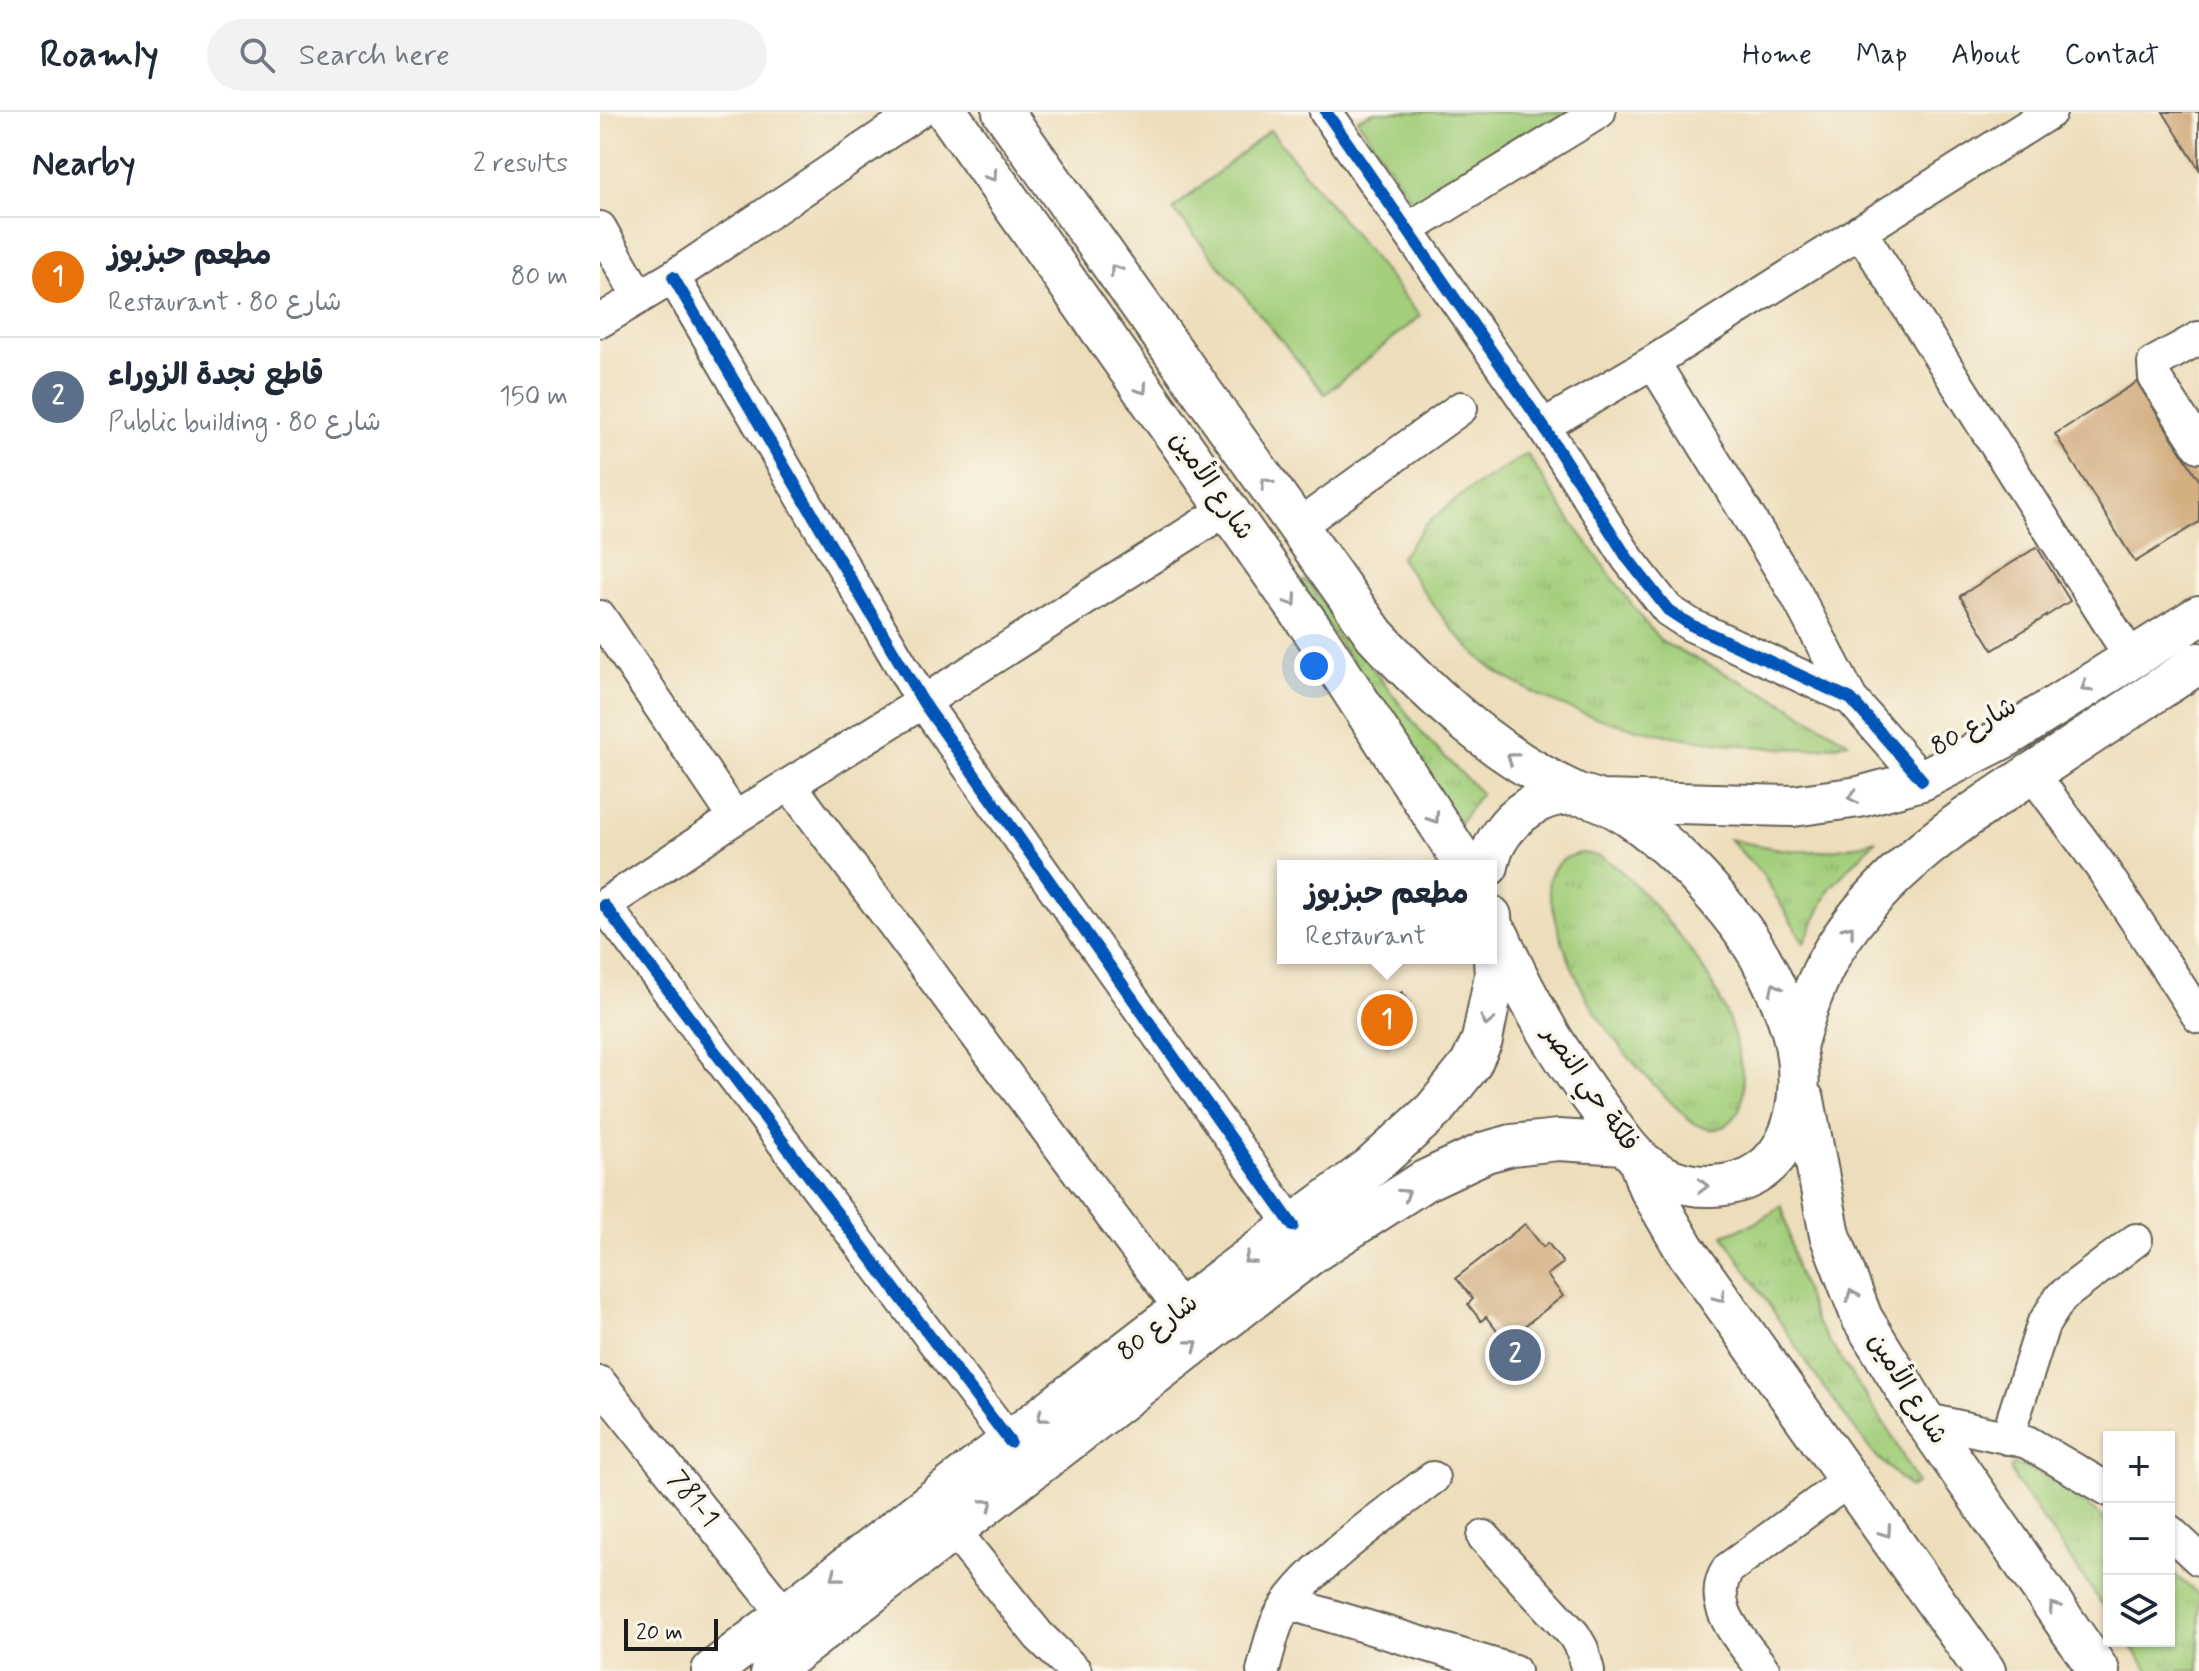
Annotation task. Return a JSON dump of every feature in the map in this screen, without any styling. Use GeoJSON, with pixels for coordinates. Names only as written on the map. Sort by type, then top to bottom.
{"type":"FeatureCollection","features":[{"type":"Feature","properties":{"kind":"main road","name":"شارع الأمين"},"geometry":{"type":"LineString","coordinates":[[947,112],[1314,632],[1462,860]]}},
{"type":"Feature","properties":{"kind":"main road","name":"شارع الأمين"},"geometry":{"type":"LineString","coordinates":[[1003,112],[1360,615],[1401,663],[1512,759],[1544,779],[1591,798]]}},
{"type":"Feature","properties":{"kind":"main road","name":"شارع 80"},"geometry":{"type":"LineString","coordinates":[[1591,798],[1793,806],[1859,797],[1922,780],[2006,737],[2199,616]]}},
{"type":"Feature","properties":{"kind":"main road"},"geometry":{"type":"LineString","coordinates":[[1797,1061],[1809,998],[1834,949],[1872,901],[1914,857],[1962,820],[2199,663]]}},
{"type":"Feature","properties":{"kind":"main road"},"geometry":{"type":"LineString","coordinates":[[1490,860],[1503,832],[1519,814],[1538,801],[1559,795],[1591,798]]}},
{"type":"Feature","properties":{"kind":"main road","name":"فلكة حي النصر"},"geometry":{"type":"LineString","coordinates":[[1497,929],[1514,968],[1556,1045],[1631,1151],[1654,1171],[1689,1185],[1726,1185],[1758,1173],[1782,1150],[1790,1134],[1798,1102],[1797,1061],[1793,1036],[1759,956],[1721,902],[1659,840],[1619,811],[1591,798]]}},
{"type":"Feature","properties":{"kind":"main road","name":"شارع 80"},"geometry":{"type":"LineString","coordinates":[[712,1671],[1404,1139],[1434,1110],[1471,1064],[1489,1017],[1494,964]]}},
{"type":"Feature","properties":{"kind":"main road","name":"شارع الأمين"},"geometry":{"type":"LineString","coordinates":[[1797,1061],[1830,1235],[1862,1318],[1924,1419],[2099,1671]]}},
{"type":"Feature","properties":{"kind":"main road","name":"شارع 80"},"geometry":{"type":"LineString","coordinates":[[771,1671],[1312,1253],[1424,1181],[1486,1152],[1512,1145],[1558,1140],[1631,1151]]}},
{"type":"Feature","properties":{"kind":"main road"},"geometry":{"type":"LineString","coordinates":[[1631,1151],[1684,1248],[1985,1671]]}},
{"type":"Feature","properties":{"kind":"street"},"geometry":{"type":"LineString","coordinates":[[600,321],[673,277],[918,112]]}},
{"type":"Feature","properties":{"kind":"street"},"geometry":{"type":"LineString","coordinates":[[1327,112],[1543,426],[1628,559],[1668,610],[1691,625],[1851,699]]}},
{"type":"Feature","properties":{"kind":"street"},"geometry":{"type":"LineString","coordinates":[[1408,229],[1599,112]]}},
{"type":"Feature","properties":{"kind":"street"},"geometry":{"type":"LineString","coordinates":[[1543,426],[1653,362],[2050,112]]}},
{"type":"Feature","properties":{"kind":"street"},"geometry":{"type":"LineString","coordinates":[[600,228],[639,297]]}},
{"type":"Feature","properties":{"kind":"street"},"geometry":{"type":"LineString","coordinates":[[1860,231],[2132,659]]}},
{"type":"Feature","properties":{"kind":"street"},"geometry":{"type":"LineString","coordinates":[[673,277],[923,702],[1293,1226]]}},
{"type":"Feature","properties":{"kind":"street"},"geometry":{"type":"LineString","coordinates":[[2199,338],[2154,363],[2155,378],[2199,446]]}},
{"type":"Feature","properties":{"kind":"street"},"geometry":{"type":"LineString","coordinates":[[1653,362],[1796,594],[1851,699],[1922,780]]}},
{"type":"Feature","properties":{"kind":"street"},"geometry":{"type":"LineString","coordinates":[[1297,527],[1461,408]]}},
{"type":"Feature","properties":{"kind":"street"},"geometry":{"type":"LineString","coordinates":[[1010,1442],[602,907],[735,818],[1227,509]]}},
{"type":"Feature","properties":{"kind":"street"},"geometry":{"type":"LineString","coordinates":[[600,617],[735,818]]}},
{"type":"Feature","properties":{"kind":"street"},"geometry":{"type":"LineString","coordinates":[[2032,773],[2102,868],[2199,1017]]}},
{"type":"Feature","properties":{"kind":"street"},"geometry":{"type":"LineString","coordinates":[[790,785],[1181,1309]]}},
{"type":"Feature","properties":{"kind":"street"},"geometry":{"type":"LineString","coordinates":[[2007,1438],[2028,1366],[2043,1325],[2055,1306],[2061,1297],[2136,1240]]}},
{"type":"Feature","properties":{"kind":"street","name":"781-1"},"geometry":{"type":"LineString","coordinates":[[604,1396],[785,1615]]}},
{"type":"Feature","properties":{"kind":"street"},"geometry":{"type":"LineString","coordinates":[[1924,1419],[2027,1442],[2103,1486]]}},
{"type":"Feature","properties":{"kind":"street"},"geometry":{"type":"LineString","coordinates":[[1263,1671],[1279,1618],[1288,1603],[1339,1553],[1433,1478]]}},
{"type":"Feature","properties":{"kind":"street"},"geometry":{"type":"LineString","coordinates":[[1764,1671],[1723,1611],[1719,1599],[1725,1575],[1728,1569],[1849,1480]]}},
{"type":"Feature","properties":{"kind":"street"},"geometry":{"type":"LineString","coordinates":[[954,1531],[1039,1636],[1075,1671]]}},
{"type":"Feature","properties":{"kind":"street"},"geometry":{"type":"LineString","coordinates":[[1484,1537],[1574,1635],[1588,1671]]}},
{"type":"Feature","properties":{"kind":"street"},"geometry":{"type":"LineString","coordinates":[[2175,1537],[2199,1559]]}},
{"type":"Feature","properties":{"kind":"street"},"geometry":{"type":"LineString","coordinates":[[1288,1603],[1514,1671]]}},
{"type":"Feature","properties":{"kind":"green space"},"geometry":{"type":"Polygon","coordinates":[[[1374,112],[1573,112],[1418,210],[1357,119],[1374,112]]]}},
{"type":"Feature","properties":{"kind":"green space"},"geometry":{"type":"Polygon","coordinates":[[[1270,130],[1420,316],[1325,394],[1173,209],[1270,130]]]}},
{"type":"Feature","properties":{"kind":"green space"},"geometry":{"type":"Polygon","coordinates":[[[1527,454],[1563,510],[1662,642],[1781,701],[1848,742],[1796,749],[1770,748],[1684,738],[1624,726],[1537,695],[1494,670],[1478,656],[1449,625],[1400,558],[1426,524],[1468,490],[1527,454]]]}},
{"type":"Feature","properties":{"kind":"green space"},"geometry":{"type":"Polygon","coordinates":[[[1305,580],[1426,738],[1481,793],[1460,823],[1300,584],[1305,580]]]}},
{"type":"Feature","properties":{"kind":"green space"},"geometry":{"type":"Polygon","coordinates":[[[1729,839],[1802,851],[1838,849],[1876,840],[1830,888],[1804,943],[1763,875],[1729,839]]]}},
{"type":"Feature","properties":{"kind":"green space"},"geometry":{"type":"Polygon","coordinates":[[[1581,853],[1605,859],[1619,869],[1669,923],[1710,980],[1729,1021],[1743,1081],[1739,1111],[1724,1126],[1709,1129],[1690,1121],[1628,1057],[1581,988],[1559,931],[1548,883],[1559,862],[1581,853]]]}},
{"type":"Feature","properties":{"kind":"green space"},"geometry":{"type":"Polygon","coordinates":[[[1782,1206],[1796,1267],[1816,1322],[1890,1432],[1917,1483],[1910,1488],[1872,1452],[1817,1378],[1723,1235],[1753,1224],[1782,1206]]]}},
{"type":"Feature","properties":{"kind":"green space"},"geometry":{"type":"Polygon","coordinates":[[[2015,1464],[2053,1481],[2103,1518],[2103,1605],[2017,1483],[2010,1468],[2015,1464]]]}},
{"type":"Feature","properties":{"kind":"green space"},"geometry":{"type":"Polygon","coordinates":[[[2175,1575],[2199,1595],[2199,1671],[2149,1671],[2132,1647],[2175,1647],[2175,1575]]]}},
{"type":"Feature","properties":{"kind":"building"},"geometry":{"type":"Polygon","coordinates":[[[2163,112],[2199,112],[2199,169],[2163,112]]]}},
{"type":"Feature","properties":{"kind":"building"},"geometry":{"type":"Polygon","coordinates":[[[2137,382],[2199,480],[2199,522],[2135,562],[2055,434],[2137,382]]]}},
{"type":"Feature","properties":{"kind":"building"},"geometry":{"type":"Polygon","coordinates":[[[2037,547],[2070,601],[1993,650],[1960,596],[2037,547]]]}},
{"type":"Feature","properties":{"kind":"building"},"geometry":{"type":"Polygon","coordinates":[[[1402,992],[1410,1003],[1411,1012],[1403,1032],[1387,1049],[1365,1020],[1402,992]]]}},
{"type":"Feature","properties":{"kind":"building"},"geometry":{"type":"Polygon","coordinates":[[[1525,1224],[1543,1247],[1548,1243],[1563,1263],[1547,1275],[1563,1296],[1505,1341],[1486,1317],[1481,1321],[1468,1304],[1473,1299],[1456,1278],[1525,1224]]]}},
{"type":"Feature","properties":{"kind":"cycle path"},"geometry":{"type":"LineString","coordinates":[[1326,112],[1543,426],[1628,559],[1668,610],[1691,625],[1851,699],[1922,780]]}},
{"type":"Feature","properties":{"kind":"cycle path"},"geometry":{"type":"LineString","coordinates":[[673,277],[923,702],[1293,1226]]}},
{"type":"Feature","properties":{"kind":"cycle path"},"geometry":{"type":"LineString","coordinates":[[604,905],[1010,1442]]}},
{"type":"Feature","properties":{"kind":"place","name":"مطعم حبزبوز"},"geometry":{"type":"Point","coordinates":[1387,1020]}},
{"type":"Feature","properties":{"kind":"place","name":"قاطع نجدة الزوراء"},"geometry":{"type":"Point","coordinates":[1515,1355]}}]}
